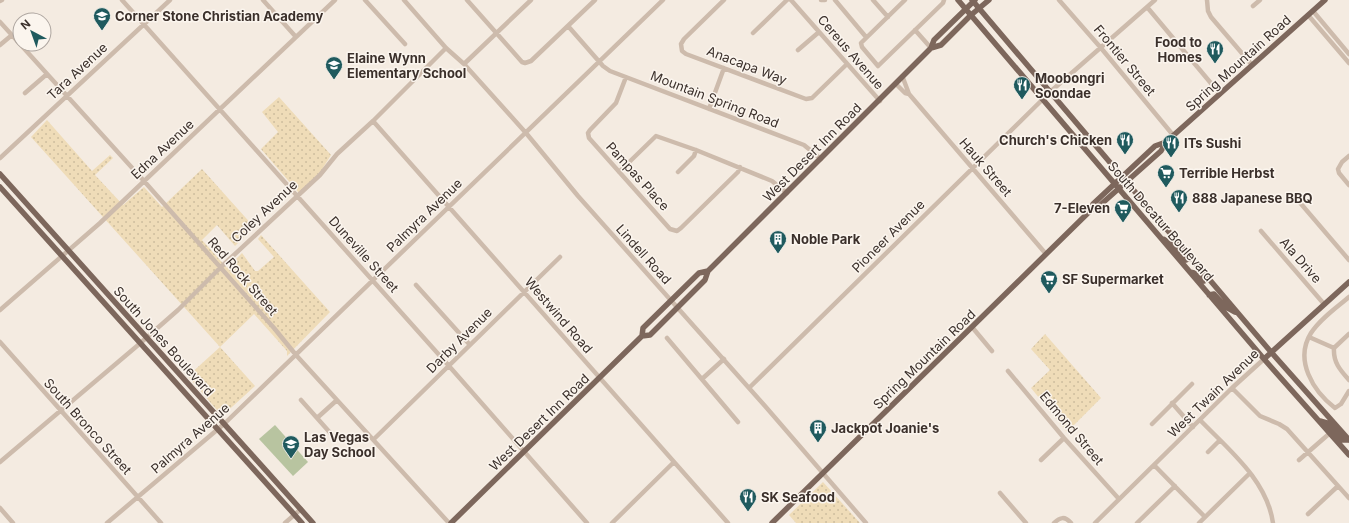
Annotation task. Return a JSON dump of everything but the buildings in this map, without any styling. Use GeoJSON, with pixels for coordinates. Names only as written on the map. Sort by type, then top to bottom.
{"type":"FeatureCollection","features":[{"type":"Feature","properties":{"kind":"main road","name":"South Decatur Boulevard"},"geometry":{"type":"LineString","coordinates":[[958,0],[1264,359],[1349,455]]}},
{"type":"Feature","properties":{"kind":"main road","name":"West Desert Inn Road"},"geometry":{"type":"LineString","coordinates":[[642,336],[643,328],[671,300],[699,273],[708,271],[932,48],[941,45],[971,15],[989,0]]}},
{"type":"Feature","properties":{"kind":"main road","name":"Spring Mountain Road"},"geometry":{"type":"LineString","coordinates":[[772,523],[1091,210],[1098,207],[1161,151],[1166,142],[1173,135],[1325,0]]}},
{"type":"Feature","properties":{"kind":"main road","name":"South Decatur Boulevard"},"geometry":{"type":"LineString","coordinates":[[973,1],[1191,258],[1349,440]]}},
{"type":"Feature","properties":{"kind":"main road","name":"West Desert Inn Road"},"geometry":{"type":"LineString","coordinates":[[932,48],[934,40],[973,1]]}},
{"type":"Feature","properties":{"kind":"main road","name":"Spring Mountain Road"},"geometry":{"type":"LineString","coordinates":[[1091,210],[1093,204],[1114,183],[1155,146],[1166,142]]}},
{"type":"Feature","properties":{"kind":"main road","name":"South Jones Boulevard"},"geometry":{"type":"LineString","coordinates":[[0,174],[313,523]]}},
{"type":"Feature","properties":{"kind":"main road","name":"South Jones Boulevard"},"geometry":{"type":"LineString","coordinates":[[0,187],[302,523]]}},
{"type":"Feature","properties":{"kind":"main road"},"geometry":{"type":"LineString","coordinates":[[1161,238],[1171,243],[1186,260],[1191,258]]}},
{"type":"Feature","properties":{"kind":"main road","name":"West Desert Inn Road"},"geometry":{"type":"LineString","coordinates":[[450,523],[642,336],[650,335],[706,280],[708,271]]}},
{"type":"Feature","properties":{"kind":"main road"},"geometry":{"type":"LineString","coordinates":[[1190,272],[1198,274],[1204,281],[1209,279]]}},
{"type":"Feature","properties":{"kind":"main road","name":"West Twain Avenue"},"geometry":{"type":"LineString","coordinates":[[1264,359],[1349,282]]}},
{"type":"Feature","properties":{"kind":"main road"},"geometry":{"type":"LineString","coordinates":[[1209,294],[1214,294],[1226,307],[1239,314]]}},
{"type":"Feature","properties":{"kind":"main road"},"geometry":{"type":"LineString","coordinates":[[1319,421],[1327,423],[1343,440],[1349,440]]}},
{"type":"Feature","properties":{"kind":"street","name":"Duneville Street"},"geometry":{"type":"LineString","coordinates":[[122,0],[373,280],[587,523]]}},
{"type":"Feature","properties":{"kind":"street","name":"Tara Avenue"},"geometry":{"type":"LineString","coordinates":[[0,158],[170,0]]}},
{"type":"Feature","properties":{"kind":"street"},"geometry":{"type":"LineString","coordinates":[[263,0],[296,37]]}},
{"type":"Feature","properties":{"kind":"street","name":"Edna Avenue"},"geometry":{"type":"LineString","coordinates":[[0,310],[68,251],[144,181],[335,0]]}},
{"type":"Feature","properties":{"kind":"street"},"geometry":{"type":"LineString","coordinates":[[365,0],[405,44]]}},
{"type":"Feature","properties":{"kind":"street","name":"Lindell Road"},"geometry":{"type":"LineString","coordinates":[[404,0],[446,48],[464,64],[526,133],[578,196],[749,388],[866,523]]}},
{"type":"Feature","properties":{"kind":"street"},"geometry":{"type":"LineString","coordinates":[[468,0],[522,62],[525,63],[531,61],[596,0]]}},
{"type":"Feature","properties":{"kind":"street"},"geometry":{"type":"LineString","coordinates":[[464,64],[531,0]]}},
{"type":"Feature","properties":{"kind":"street","name":"Palmyra Avenue"},"geometry":{"type":"LineString","coordinates":[[107,523],[224,424],[663,0]]}},
{"type":"Feature","properties":{"kind":"street","name":"Anacapa Way"},"geometry":{"type":"LineString","coordinates":[[724,0],[684,40],[680,47],[682,51],[686,54],[806,99],[812,98],[847,64]]}},
{"type":"Feature","properties":{"kind":"street"},"geometry":{"type":"LineString","coordinates":[[753,33],[787,0]]}},
{"type":"Feature","properties":{"kind":"street","name":"Cereus Avenue"},"geometry":{"type":"LineString","coordinates":[[791,0],[880,101]]}},
{"type":"Feature","properties":{"kind":"street"},"geometry":{"type":"LineString","coordinates":[[835,0],[866,37]]}},
{"type":"Feature","properties":{"kind":"street"},"geometry":{"type":"LineString","coordinates":[[872,0],[888,17]]}},
{"type":"Feature","properties":{"kind":"street"},"geometry":{"type":"LineString","coordinates":[[905,0],[861,43],[862,47],[878,66],[943,3],[944,0]]}},
{"type":"Feature","properties":{"kind":"street","name":"Frontier Street"},"geometry":{"type":"LineString","coordinates":[[1059,0],[1173,135]]}},
{"type":"Feature","properties":{"kind":"street"},"geometry":{"type":"LineString","coordinates":[[1050,92],[1155,0]]}},
{"type":"Feature","properties":{"kind":"street"},"geometry":{"type":"LineString","coordinates":[[1207,0],[1208,11],[1211,17],[1252,65]]}},
{"type":"Feature","properties":{"kind":"street"},"geometry":{"type":"LineString","coordinates":[[1253,6],[1260,0]]}},
{"type":"Feature","properties":{"kind":"street"},"geometry":{"type":"LineString","coordinates":[[1147,7],[1220,94]]}},
{"type":"Feature","properties":{"kind":"street"},"geometry":{"type":"LineString","coordinates":[[1310,13],[1349,54]]}},
{"type":"Feature","properties":{"kind":"street"},"geometry":{"type":"LineString","coordinates":[[1310,13],[1349,63]]}},
{"type":"Feature","properties":{"kind":"street","name":"Red Rock Street"},"geometry":{"type":"LineString","coordinates":[[0,22],[12,35]]}},
{"type":"Feature","properties":{"kind":"street","name":"Mountain Spring Road"},"geometry":{"type":"LineString","coordinates":[[568,26],[599,62],[610,71],[804,145],[821,159]]}},
{"type":"Feature","properties":{"kind":"street"},"geometry":{"type":"LineString","coordinates":[[915,30],[932,48]]}},
{"type":"Feature","properties":{"kind":"street"},"geometry":{"type":"LineString","coordinates":[[798,50],[819,32]]}},
{"type":"Feature","properties":{"kind":"street"},"geometry":{"type":"LineString","coordinates":[[0,45],[12,35]]}},
{"type":"Feature","properties":{"kind":"street","name":"Coley Avenue"},"geometry":{"type":"LineString","coordinates":[[0,462],[178,310],[221,267],[320,175],[337,154],[373,121],[446,48]]}},
{"type":"Feature","properties":{"kind":"street","name":"Red Rock Street"},"geometry":{"type":"LineString","coordinates":[[27,52],[221,267],[296,355],[450,523]]}},
{"type":"Feature","properties":{"kind":"street"},"geometry":{"type":"LineString","coordinates":[[709,109],[724,68]]}},
{"type":"Feature","properties":{"kind":"street"},"geometry":{"type":"LineString","coordinates":[[24,93],[47,74]]}},
{"type":"Feature","properties":{"kind":"street","name":"Pampas Place"},"geometry":{"type":"LineString","coordinates":[[626,77],[616,103],[590,130],[588,133],[589,138],[670,229],[677,231],[681,228],[738,172],[740,167]]}},
{"type":"Feature","properties":{"kind":"street","name":"Hauk Street"},"geometry":{"type":"LineString","coordinates":[[903,78],[909,94],[1046,254]]}},
{"type":"Feature","properties":{"kind":"street","name":"Hauk Street"},"geometry":{"type":"LineString","coordinates":[[896,84],[905,93],[909,94]]}},
{"type":"Feature","properties":{"kind":"street","name":"Pioneer Avenue"},"geometry":{"type":"LineString","coordinates":[[749,388],[1043,99]]}},
{"type":"Feature","properties":{"kind":"street","name":"Westwind Road"},"geometry":{"type":"LineString","coordinates":[[373,121],[728,523]]}},
{"type":"Feature","properties":{"kind":"street"},"geometry":{"type":"LineString","coordinates":[[619,172],[656,136],[740,167],[772,181],[787,193]]}},
{"type":"Feature","properties":{"kind":"street"},"geometry":{"type":"LineString","coordinates":[[678,172],[694,156],[696,150]]}},
{"type":"Feature","properties":{"kind":"street"},"geometry":{"type":"LineString","coordinates":[[1349,156],[1342,162],[1338,169],[1339,173],[1349,185]]}},
{"type":"Feature","properties":{"kind":"street"},"geometry":{"type":"LineString","coordinates":[[1296,198],[1349,260]]}},
{"type":"Feature","properties":{"kind":"street","name":"Ala Drive"},"geometry":{"type":"LineString","coordinates":[[1261,231],[1324,304]]}},
{"type":"Feature","properties":{"kind":"street","name":"Darby Avenue"},"geometry":{"type":"LineString","coordinates":[[374,439],[560,257]]}},
{"type":"Feature","properties":{"kind":"street"},"geometry":{"type":"LineString","coordinates":[[416,284],[470,345]]}},
{"type":"Feature","properties":{"kind":"street"},"geometry":{"type":"LineString","coordinates":[[1349,297],[1319,324],[1309,337],[1305,350],[1305,363],[1309,378],[1327,402],[1335,408],[1341,404],[1349,392]]}},
{"type":"Feature","properties":{"kind":"street"},"geometry":{"type":"LineString","coordinates":[[972,327],[992,351]]}},
{"type":"Feature","properties":{"kind":"street"},"geometry":{"type":"LineString","coordinates":[[1349,334],[1334,348],[1333,357],[1339,368],[1349,380]]}},
{"type":"Feature","properties":{"kind":"street"},"geometry":{"type":"LineString","coordinates":[[1309,337],[1334,348]]}},
{"type":"Feature","properties":{"kind":"street"},"geometry":{"type":"LineString","coordinates":[[667,338],[738,422]]}},
{"type":"Feature","properties":{"kind":"street","name":"South Bronco Street"},"geometry":{"type":"LineString","coordinates":[[0,342],[160,523]]}},
{"type":"Feature","properties":{"kind":"street","name":"West Twain Avenue"},"geometry":{"type":"LineString","coordinates":[[1095,523],[1232,388],[1264,359]]}},
{"type":"Feature","properties":{"kind":"street"},"geometry":{"type":"LineString","coordinates":[[702,379],[724,360]]}},
{"type":"Feature","properties":{"kind":"street","name":"Edmond Street"},"geometry":{"type":"LineString","coordinates":[[1008,371],[1064,438],[1119,499]]}},
{"type":"Feature","properties":{"kind":"street"},"geometry":{"type":"LineString","coordinates":[[1152,424],[1192,384]]}},
{"type":"Feature","properties":{"kind":"street"},"geometry":{"type":"LineString","coordinates":[[1232,388],[1260,416],[1280,424],[1287,430],[1349,498]]}},
{"type":"Feature","properties":{"kind":"street"},"geometry":{"type":"LineString","coordinates":[[301,400],[333,436]]}},
{"type":"Feature","properties":{"kind":"street"},"geometry":{"type":"LineString","coordinates":[[317,418],[338,400]]}},
{"type":"Feature","properties":{"kind":"street"},"geometry":{"type":"LineString","coordinates":[[1172,404],[1193,427]]}},
{"type":"Feature","properties":{"kind":"street"},"geometry":{"type":"LineString","coordinates":[[1200,420],[1250,473],[1265,496],[1273,523]]}},
{"type":"Feature","properties":{"kind":"street"},"geometry":{"type":"LineString","coordinates":[[1299,460],[1330,433]]}},
{"type":"Feature","properties":{"kind":"street"},"geometry":{"type":"LineString","coordinates":[[1041,460],[1064,438]]}},
{"type":"Feature","properties":{"kind":"street"},"geometry":{"type":"LineString","coordinates":[[1208,452],[1220,440]]}},
{"type":"Feature","properties":{"kind":"street"},"geometry":{"type":"LineString","coordinates":[[612,523],[674,462]]}},
{"type":"Feature","properties":{"kind":"street"},"geometry":{"type":"LineString","coordinates":[[1154,465],[1205,517]]}},
{"type":"Feature","properties":{"kind":"street"},"geometry":{"type":"LineString","coordinates":[[1199,523],[1250,473]]}},
{"type":"Feature","properties":{"kind":"street"},"geometry":{"type":"LineString","coordinates":[[1137,523],[1175,486]]}},
{"type":"Feature","properties":{"kind":"street"},"geometry":{"type":"LineString","coordinates":[[1308,514],[1338,486]]}},
{"type":"Feature","properties":{"kind":"street"},"geometry":{"type":"LineString","coordinates":[[1000,493],[1026,523]]}},
{"type":"Feature","properties":{"kind":"street"},"geometry":{"type":"LineString","coordinates":[[0,508],[14,523]]}},
{"type":"Feature","properties":{"kind":"street"},"geometry":{"type":"LineString","coordinates":[[285,523],[301,510]]}},
{"type":"Feature","properties":{"kind":"street"},"geometry":{"type":"LineString","coordinates":[[1054,523],[1060,518],[1067,519],[1071,523]]}},
{"type":"Feature","properties":{"kind":"green space"},"geometry":{"type":"Polygon","coordinates":[[[275,425],[308,462],[293,476],[259,439],[275,425]]]}},
{"type":"Feature","properties":{"kind":"sand"},"geometry":{"type":"Polygon","coordinates":[[[279,97],[331,155],[321,171],[299,193],[261,149],[278,132],[262,112],[279,97]]]}},
{"type":"Feature","properties":{"kind":"sand"},"geometry":{"type":"Polygon","coordinates":[[[47,120],[92,171],[110,155],[113,158],[95,175],[123,205],[144,187],[162,207],[202,169],[254,227],[235,246],[217,225],[202,240],[227,268],[242,253],[255,271],[258,271],[274,257],[258,239],[261,235],[330,312],[287,356],[287,351],[254,314],[220,347],[31,137],[47,120]]]}},
{"type":"Feature","properties":{"kind":"sand"},"geometry":{"type":"Polygon","coordinates":[[[1045,334],[1101,398],[1067,432],[1031,388],[1050,370],[1031,349],[1045,334]]]}},
{"type":"Feature","properties":{"kind":"sand"},"geometry":{"type":"Polygon","coordinates":[[[220,347],[255,386],[222,416],[188,376],[220,347]]]}},
{"type":"Feature","properties":{"kind":"sand"},"geometry":{"type":"Polygon","coordinates":[[[823,482],[860,523],[796,523],[789,515],[823,482]]]}},
{"type":"Feature","properties":{"kind":"place","name":"Corner Stone Christian Academy"},"geometry":{"type":"Point","coordinates":[102,31]}},
{"type":"Feature","properties":{"kind":"place","name":"Food to Homes"},"geometry":{"type":"Point","coordinates":[1215,64]}},
{"type":"Feature","properties":{"kind":"place","name":"Elaine Wynn Elementary School"},"geometry":{"type":"Point","coordinates":[334,80]}},
{"type":"Feature","properties":{"kind":"place","name":"Moobongri Soondae"},"geometry":{"type":"Point","coordinates":[1022,100]}},
{"type":"Feature","properties":{"kind":"place","name":"Church's Chicken"},"geometry":{"type":"Point","coordinates":[1125,155]}},
{"type":"Feature","properties":{"kind":"place","name":"ITs Sushi"},"geometry":{"type":"Point","coordinates":[1171,158]}},
{"type":"Feature","properties":{"kind":"place","name":"Terrible Herbst"},"geometry":{"type":"Point","coordinates":[1166,188]}},
{"type":"Feature","properties":{"kind":"place","name":"888 Japanese BBQ"},"geometry":{"type":"Point","coordinates":[1179,213]}},
{"type":"Feature","properties":{"kind":"place","name":"7-Eleven"},"geometry":{"type":"Point","coordinates":[1123,223]}},
{"type":"Feature","properties":{"kind":"place","name":"Noble Park"},"geometry":{"type":"Point","coordinates":[778,254]}},
{"type":"Feature","properties":{"kind":"place","name":"SF Supermarket"},"geometry":{"type":"Point","coordinates":[1049,294]}},
{"type":"Feature","properties":{"kind":"place","name":"Jackpot Joanie's"},"geometry":{"type":"Point","coordinates":[818,443]}},
{"type":"Feature","properties":{"kind":"place","name":"Las Vegas Day School"},"geometry":{"type":"Point","coordinates":[291,459]}},
{"type":"Feature","properties":{"kind":"place","name":"SK Seafood"},"geometry":{"type":"Point","coordinates":[748,512]}}]}
